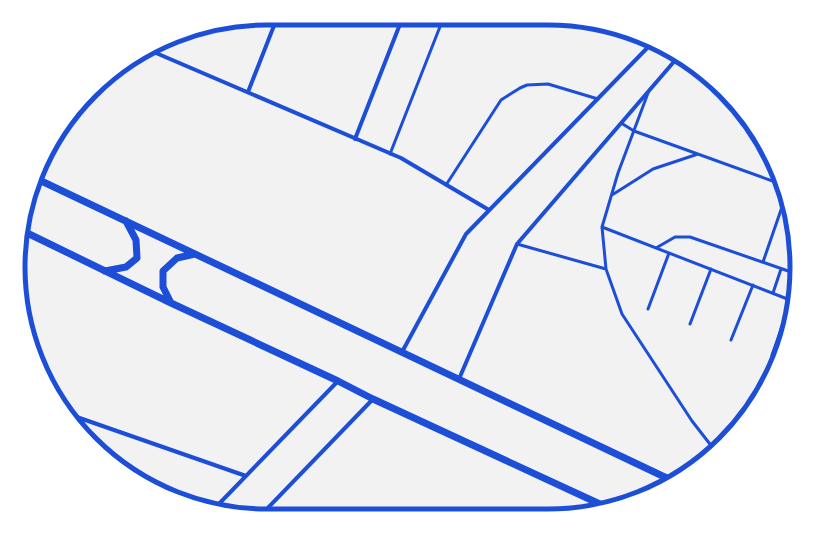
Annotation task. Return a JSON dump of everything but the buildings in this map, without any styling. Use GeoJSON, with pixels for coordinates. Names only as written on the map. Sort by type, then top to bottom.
{"type":"FeatureCollection","features":[{"type":"Feature","properties":{"kind":"street"},"geometry":{"type":"LineString","coordinates":[[248,92],[274,25]]}},
{"type":"Feature","properties":{"kind":"street"},"geometry":{"type":"LineString","coordinates":[[356,139],[400,25]]}},
{"type":"Feature","properties":{"kind":"street"},"geometry":{"type":"LineString","coordinates":[[402,352],[466,234],[648,47]]}},
{"type":"Feature","properties":{"kind":"street"},"geometry":{"type":"LineString","coordinates":[[155,52],[401,158],[489,210]]}},
{"type":"Feature","properties":{"kind":"street"},"geometry":{"type":"LineString","coordinates":[[459,379],[518,244],[675,61]]}},
{"type":"Feature","properties":{"kind":"street"},"geometry":{"type":"LineString","coordinates":[[41,181],[667,478]]}},
{"type":"Feature","properties":{"kind":"street"},"geometry":{"type":"LineString","coordinates":[[104,271],[126,268],[137,258],[136,240],[126,221]]}},
{"type":"Feature","properties":{"kind":"street"},"geometry":{"type":"LineString","coordinates":[[27,233],[373,399],[598,503]]}},
{"type":"Feature","properties":{"kind":"street"},"geometry":{"type":"LineString","coordinates":[[171,303],[163,287],[163,271],[177,258],[195,254]]}},
{"type":"Feature","properties":{"kind":"street"},"geometry":{"type":"LineString","coordinates":[[219,504],[338,382]]}},
{"type":"Feature","properties":{"kind":"street"},"geometry":{"type":"LineString","coordinates":[[267,509],[373,399]]}},
{"type":"Feature","properties":{"kind":"street"},"geometry":{"type":"LineString","coordinates":[[78,417],[246,476]]}},
{"type":"Feature","properties":{"kind":"lane"},"geometry":{"type":"LineString","coordinates":[[390,154],[441,25]]}},
{"type":"Feature","properties":{"kind":"lane"},"geometry":{"type":"LineString","coordinates":[[446,185],[501,100],[527,84],[548,84],[598,99]]}},
{"type":"Feature","properties":{"kind":"lane"},"geometry":{"type":"LineString","coordinates":[[650,89],[618,173],[602,227],[606,269],[622,314],[692,421],[711,446]]}},
{"type":"Feature","properties":{"kind":"lane"},"geometry":{"type":"LineString","coordinates":[[621,123],[634,131],[775,182]]}},
{"type":"Feature","properties":{"kind":"lane"},"geometry":{"type":"LineString","coordinates":[[612,195],[652,169],[698,154]]}},
{"type":"Feature","properties":{"kind":"lane"},"geometry":{"type":"LineString","coordinates":[[763,262],[782,206]]}},
{"type":"Feature","properties":{"kind":"lane"},"geometry":{"type":"LineString","coordinates":[[602,227],[788,299]]}},
{"type":"Feature","properties":{"kind":"lane"},"geometry":{"type":"LineString","coordinates":[[656,248],[674,237],[690,237],[790,272]]}},
{"type":"Feature","properties":{"kind":"lane"},"geometry":{"type":"LineString","coordinates":[[518,244],[606,269]]}},
{"type":"Feature","properties":{"kind":"lane"},"geometry":{"type":"LineString","coordinates":[[648,309],[669,253]]}},
{"type":"Feature","properties":{"kind":"lane"},"geometry":{"type":"LineString","coordinates":[[690,324],[711,269]]}},
{"type":"Feature","properties":{"kind":"lane"},"geometry":{"type":"LineString","coordinates":[[773,293],[781,269]]}},
{"type":"Feature","properties":{"kind":"lane"},"geometry":{"type":"LineString","coordinates":[[731,340],[753,285]]}},
{"type":"Feature","properties":{"kind":"lane"},"geometry":{"type":"LineString","coordinates":[[772,355],[783,323]]}}]}
